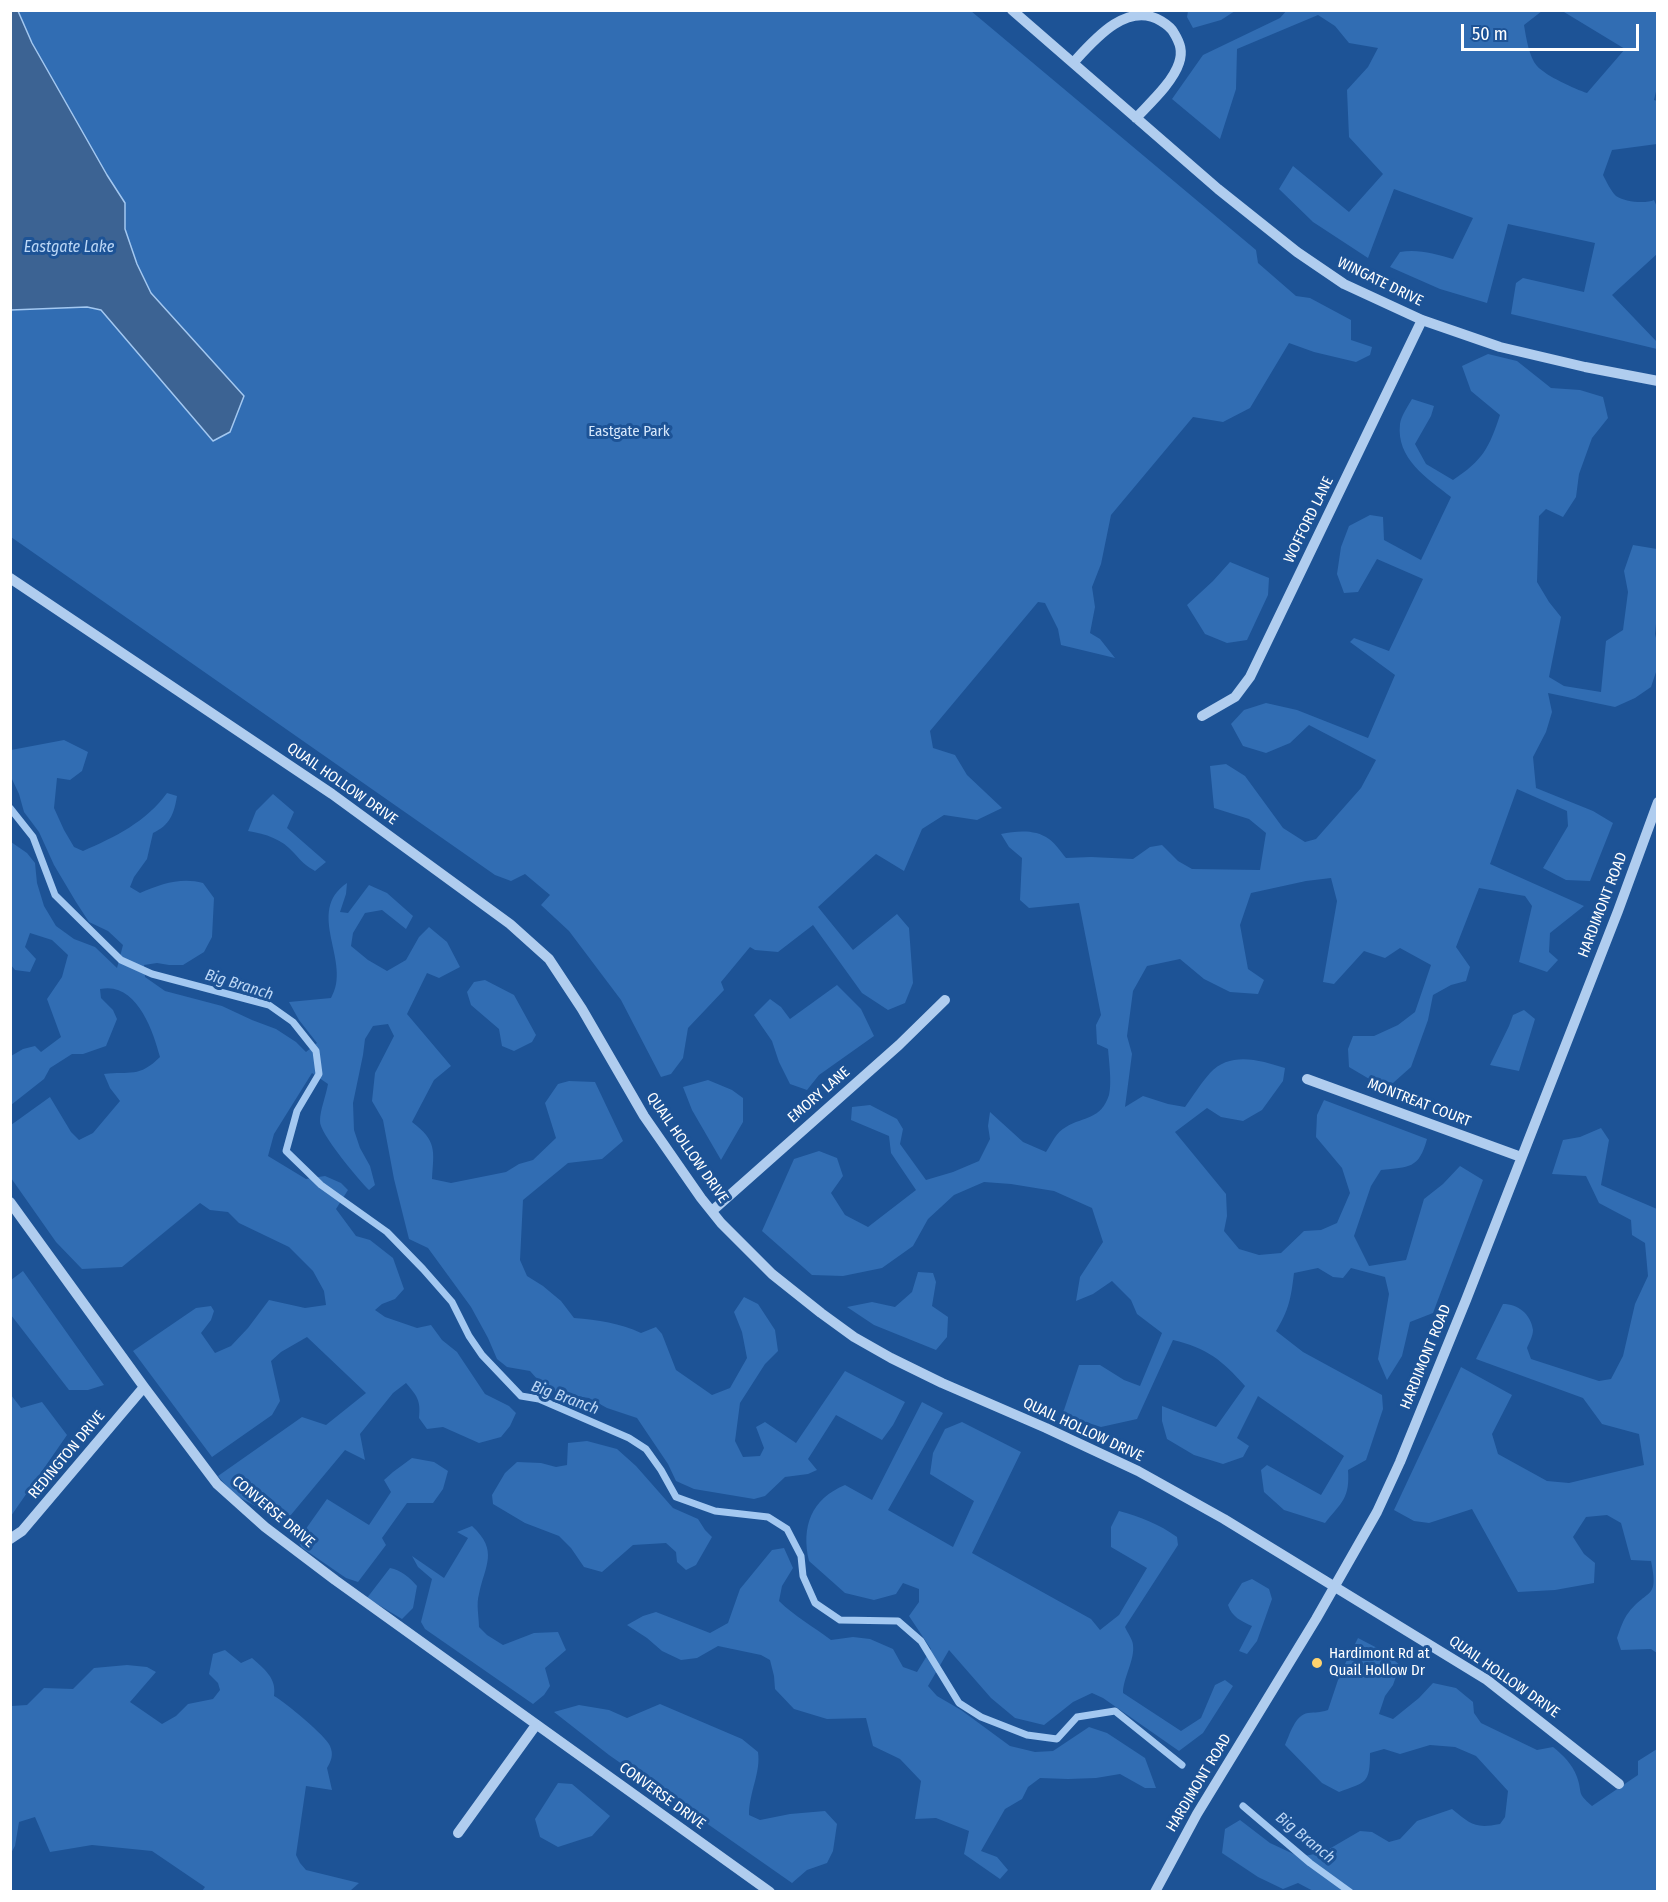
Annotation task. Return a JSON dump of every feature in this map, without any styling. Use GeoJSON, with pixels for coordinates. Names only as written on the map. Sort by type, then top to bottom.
{"type":"FeatureCollection","features":[{"type":"Feature","properties":{"kind":"street","name":"WINGATE DRIVE"},"geometry":{"type":"LineString","coordinates":[[1012,10],[1218,189],[1297,252],[1344,284],[1422,320],[1500,346],[1585,367],[1658,381]]}},
{"type":"Feature","properties":{"kind":"street"},"geometry":{"type":"LineString","coordinates":[[1073,63],[1104,31],[1122,19],[1139,13],[1156,18],[1172,28],[1181,45],[1179,63],[1169,80],[1136,118]]}},
{"type":"Feature","properties":{"kind":"street","name":"WOFFORD LANE"},"geometry":{"type":"LineString","coordinates":[[1202,716],[1235,697],[1250,677],[1422,320]]}},
{"type":"Feature","properties":{"kind":"street","name":"QUAIL HOLLOW DRIVE"},"geometry":{"type":"LineString","coordinates":[[10,578],[332,794],[510,924],[534,945],[555,967],[644,1116],[721,1223],[772,1274],[821,1313],[854,1337],[891,1358],[1138,1471],[1224,1519],[1487,1680],[1619,1784]]}},
{"type":"Feature","properties":{"kind":"street","name":"HARDIMONT ROAD"},"geometry":{"type":"LineString","coordinates":[[1155,1892],[1197,1814],[1335,1586],[1377,1512],[1400,1462],[1466,1300],[1658,802]]}},
{"type":"Feature","properties":{"kind":"street","name":"EMORY LANE"},"geometry":{"type":"LineString","coordinates":[[712,1211],[899,1045],[945,1000]]}},
{"type":"Feature","properties":{"kind":"street","name":"MONTREAT COURT"},"geometry":{"type":"LineString","coordinates":[[1307,1079],[1521,1157]]}},
{"type":"Feature","properties":{"kind":"street","name":"CONVERSE DRIVE"},"geometry":{"type":"LineString","coordinates":[[10,1202],[217,1484],[238,1504],[305,1558],[770,1892]]}},
{"type":"Feature","properties":{"kind":"street","name":"REDINGTON DRIVE"},"geometry":{"type":"LineString","coordinates":[[10,1539],[22,1531],[144,1387]]}},
{"type":"Feature","properties":{"kind":"street"},"geometry":{"type":"LineString","coordinates":[[458,1833],[536,1725]]}},
{"type":"Feature","properties":{"kind":"green space"},"geometry":{"type":"Polygon","coordinates":[[[1188,10],[1235,11],[1221,20],[1193,28],[1187,17],[1188,10]]]}},
{"type":"Feature","properties":{"kind":"green space"},"geometry":{"type":"Polygon","coordinates":[[[1287,10],[1542,11],[1524,25],[1528,47],[1534,62],[1541,70],[1554,78],[1587,93],[1625,49],[1564,12],[1566,10],[1657,11],[1657,87],[1654,100],[1657,101],[1657,144],[1612,150],[1603,175],[1616,196],[1635,202],[1654,200],[1657,207],[1657,254],[1612,295],[1657,342],[1657,349],[1511,314],[1516,283],[1523,278],[1584,292],[1595,243],[1508,224],[1487,303],[1440,289],[1390,267],[1400,252],[1407,251],[1453,259],[1473,218],[1394,189],[1368,258],[1313,222],[1279,189],[1293,166],[1349,212],[1383,174],[1349,137],[1347,90],[1368,67],[1378,48],[1349,43],[1335,26],[1318,15],[1237,49],[1236,89],[1220,139],[1172,99],[1203,55],[1280,18],[1287,10]]]}},
{"type":"Feature","properties":{"kind":"green space","name":"Eastgate Park"},"geometry":{"type":"Polygon","coordinates":[[[11,11],[971,11],[1256,250],[1258,263],[1296,296],[1310,298],[1351,320],[1351,340],[1372,347],[1370,355],[1356,362],[1314,352],[1289,343],[1250,408],[1223,422],[1193,417],[1111,515],[1101,564],[1092,587],[1095,607],[1090,633],[1100,639],[1115,658],[1061,645],[1058,629],[1045,603],[1038,602],[930,731],[933,748],[955,755],[967,775],[1002,808],[977,820],[944,815],[922,829],[904,871],[876,854],[818,907],[853,950],[897,914],[909,928],[913,983],[905,1003],[888,1010],[862,993],[813,925],[778,952],[755,950],[750,947],[721,982],[724,990],[688,1028],[683,1058],[671,1074],[661,1077],[621,1000],[569,931],[541,905],[550,895],[525,874],[511,881],[495,875],[11,537],[11,11]]]}},
{"type":"Feature","properties":{"kind":"green space"},"geometry":{"type":"Polygon","coordinates":[[[1488,354],[1517,361],[1551,388],[1580,390],[1603,397],[1608,418],[1592,438],[1579,474],[1576,497],[1563,517],[1546,509],[1539,516],[1537,582],[1561,617],[1549,677],[1564,686],[1601,692],[1606,641],[1623,630],[1628,592],[1624,571],[1633,545],[1657,549],[1658,603],[1655,634],[1658,666],[1651,687],[1635,698],[1615,707],[1548,693],[1552,712],[1546,732],[1533,757],[1536,788],[1593,811],[1613,823],[1590,881],[1566,880],[1543,868],[1568,826],[1567,811],[1517,789],[1490,864],[1584,906],[1550,933],[1549,952],[1558,960],[1547,972],[1519,962],[1532,906],[1525,896],[1479,888],[1456,947],[1470,967],[1466,981],[1451,985],[1433,995],[1428,1020],[1411,1067],[1393,1083],[1371,1080],[1349,1067],[1348,1049],[1353,1036],[1374,1036],[1398,1025],[1415,1012],[1431,965],[1400,948],[1385,958],[1364,951],[1334,984],[1323,982],[1337,901],[1331,878],[1251,893],[1240,925],[1248,969],[1264,980],[1258,994],[1230,992],[1204,979],[1180,959],[1147,966],[1133,991],[1127,1036],[1132,1054],[1125,1107],[1143,1096],[1185,1107],[1210,1073],[1227,1062],[1256,1060],[1285,1068],[1283,1081],[1262,1110],[1243,1121],[1221,1117],[1207,1108],[1175,1132],[1226,1194],[1227,1216],[1224,1231],[1239,1249],[1259,1255],[1281,1253],[1304,1231],[1321,1230],[1337,1223],[1350,1193],[1342,1168],[1316,1137],[1317,1115],[1324,1100],[1427,1139],[1420,1156],[1412,1165],[1381,1170],[1371,1186],[1354,1236],[1369,1266],[1406,1260],[1424,1199],[1460,1166],[1483,1180],[1433,1313],[1410,1322],[1402,1356],[1387,1380],[1378,1359],[1389,1294],[1385,1277],[1351,1268],[1343,1278],[1333,1277],[1318,1268],[1294,1273],[1289,1303],[1276,1331],[1303,1352],[1382,1395],[1383,1409],[1366,1460],[1348,1470],[1348,1487],[1344,1499],[1325,1523],[1284,1510],[1264,1492],[1261,1470],[1267,1465],[1321,1495],[1344,1456],[1258,1396],[1237,1438],[1249,1446],[1243,1457],[1223,1464],[1194,1455],[1167,1439],[1162,1421],[1162,1406],[1216,1427],[1245,1386],[1221,1362],[1205,1351],[1173,1340],[1137,1419],[1101,1427],[1061,1414],[1079,1365],[1100,1365],[1124,1380],[1140,1386],[1162,1333],[1137,1314],[1131,1300],[1112,1281],[1093,1294],[1076,1301],[1080,1277],[1103,1242],[1092,1208],[1054,1191],[984,1182],[954,1195],[928,1219],[913,1246],[882,1268],[843,1276],[812,1275],[762,1231],[794,1159],[819,1151],[837,1158],[843,1176],[831,1193],[845,1215],[868,1227],[916,1190],[891,1153],[889,1136],[851,1120],[852,1107],[870,1105],[897,1119],[903,1129],[900,1144],[926,1180],[979,1161],[990,1139],[988,1126],[990,1112],[1023,1142],[1046,1152],[1063,1129],[1097,1113],[1106,1103],[1110,1090],[1108,1049],[1097,1044],[1096,1025],[1101,1015],[1079,903],[1029,908],[1020,900],[1022,858],[1009,847],[1001,834],[1032,832],[1044,836],[1052,841],[1066,858],[1133,859],[1150,847],[1162,845],[1178,861],[1192,869],[1260,870],[1266,833],[1249,819],[1214,808],[1210,766],[1226,764],[1245,776],[1283,828],[1305,842],[1316,839],[1361,788],[1376,760],[1309,725],[1290,743],[1266,753],[1243,746],[1231,724],[1244,710],[1266,703],[1297,710],[1368,738],[1395,675],[1350,642],[1354,638],[1389,651],[1423,579],[1377,559],[1358,592],[1344,593],[1337,574],[1341,547],[1349,526],[1370,515],[1383,517],[1384,540],[1421,560],[1451,497],[1423,475],[1408,457],[1400,436],[1400,424],[1412,399],[1434,406],[1415,444],[1426,464],[1453,480],[1463,473],[1484,452],[1500,415],[1471,391],[1462,366],[1488,354]]]}},
{"type":"Feature","properties":{"kind":"green space"},"geometry":{"type":"Polygon","coordinates":[[[1230,562],[1269,578],[1268,595],[1247,640],[1227,643],[1205,634],[1187,605],[1230,562]]]}},
{"type":"Feature","properties":{"kind":"green space"},"geometry":{"type":"Polygon","coordinates":[[[64,740],[88,752],[82,771],[70,780],[57,778],[54,808],[74,847],[83,851],[107,840],[140,820],[167,793],[177,796],[170,818],[164,826],[153,833],[147,859],[130,887],[140,893],[171,882],[195,881],[203,883],[214,898],[212,937],[204,952],[183,965],[157,963],[144,965],[145,977],[165,991],[222,1006],[276,1029],[296,1042],[306,1052],[317,1043],[299,1020],[289,1002],[331,998],[336,984],[337,969],[329,923],[329,908],[335,895],[347,883],[340,912],[348,913],[369,885],[387,893],[413,916],[406,929],[382,910],[365,913],[353,933],[351,946],[368,960],[387,971],[406,960],[419,937],[429,927],[447,942],[460,967],[439,978],[427,973],[407,1014],[451,1066],[434,1080],[412,1122],[430,1141],[433,1153],[432,1179],[451,1183],[506,1172],[519,1164],[533,1160],[556,1138],[545,1103],[558,1084],[569,1081],[595,1082],[623,1141],[602,1159],[568,1163],[523,1200],[520,1260],[527,1276],[561,1301],[574,1318],[609,1322],[641,1333],[656,1327],[662,1334],[676,1370],[712,1395],[730,1388],[747,1358],[742,1332],[734,1312],[744,1297],[758,1304],[775,1330],[778,1351],[765,1364],[740,1403],[735,1441],[743,1457],[760,1456],[764,1448],[756,1427],[765,1422],[796,1443],[845,1371],[905,1402],[882,1440],[836,1415],[808,1459],[817,1470],[808,1474],[785,1477],[765,1496],[754,1499],[694,1489],[676,1481],[668,1464],[637,1418],[607,1408],[589,1398],[560,1394],[538,1380],[530,1371],[507,1367],[497,1359],[471,1307],[428,1248],[409,1239],[394,1179],[383,1120],[372,1101],[375,1073],[394,1036],[388,1024],[373,1026],[365,1039],[353,1103],[354,1130],[360,1148],[370,1166],[375,1185],[369,1190],[340,1156],[321,1127],[321,1112],[328,1084],[312,1073],[274,1134],[268,1156],[306,1179],[325,1176],[341,1183],[348,1190],[336,1209],[356,1236],[370,1240],[393,1258],[404,1289],[395,1299],[382,1304],[375,1310],[385,1317],[417,1328],[431,1325],[442,1340],[457,1352],[485,1394],[509,1406],[516,1413],[510,1426],[501,1437],[479,1443],[443,1427],[427,1429],[419,1418],[417,1399],[406,1383],[393,1393],[360,1434],[365,1460],[345,1450],[285,1522],[233,1494],[218,1476],[302,1417],[326,1425],[366,1393],[307,1337],[281,1352],[271,1361],[280,1401],[272,1415],[212,1457],[133,1351],[196,1308],[211,1306],[214,1311],[211,1320],[201,1333],[215,1353],[231,1346],[269,1300],[305,1308],[326,1305],[324,1291],[313,1271],[289,1247],[239,1223],[228,1212],[210,1210],[200,1203],[122,1267],[82,1269],[56,1242],[11,1178],[11,1125],[50,1097],[71,1132],[79,1140],[93,1133],[120,1101],[110,1088],[104,1074],[140,1071],[160,1057],[153,1034],[141,1010],[133,1000],[124,992],[100,989],[101,998],[113,1010],[117,1019],[106,1046],[83,1054],[72,1054],[50,1068],[44,1079],[11,1105],[11,1056],[23,1049],[35,1046],[41,1052],[61,1037],[47,999],[62,977],[68,955],[52,940],[30,933],[25,947],[36,959],[30,972],[15,970],[11,965],[11,842],[27,853],[35,863],[37,883],[44,906],[56,926],[74,939],[95,947],[117,968],[123,945],[108,931],[89,922],[54,865],[39,832],[24,812],[11,777],[11,750],[64,740]]]}},
{"type":"Feature","properties":{"kind":"green space"},"geometry":{"type":"Polygon","coordinates":[[[273,794],[294,812],[287,828],[326,862],[315,871],[279,841],[248,831],[256,811],[273,794]]]}},
{"type":"Feature","properties":{"kind":"green space"},"geometry":{"type":"Polygon","coordinates":[[[485,980],[514,995],[536,1035],[532,1042],[514,1051],[502,1046],[499,1029],[471,1005],[467,992],[474,982],[485,980]]]}},
{"type":"Feature","properties":{"kind":"green space"},"geometry":{"type":"Polygon","coordinates":[[[837,985],[861,1009],[874,1036],[819,1075],[807,1090],[790,1084],[772,1041],[754,1015],[770,999],[781,1007],[790,1019],[837,985]]]}},
{"type":"Feature","properties":{"kind":"green space"},"geometry":{"type":"Polygon","coordinates":[[[1524,1010],[1535,1019],[1519,1071],[1490,1065],[1513,1015],[1524,1010]]]}},
{"type":"Feature","properties":{"kind":"green space"},"geometry":{"type":"Polygon","coordinates":[[[708,1080],[732,1090],[743,1098],[743,1122],[721,1160],[692,1110],[683,1087],[708,1080]]]}},
{"type":"Feature","properties":{"kind":"green space"},"geometry":{"type":"Polygon","coordinates":[[[1601,1128],[1609,1140],[1601,1185],[1657,1209],[1657,1653],[1651,1649],[1621,1650],[1617,1638],[1625,1618],[1650,1592],[1654,1582],[1651,1561],[1631,1560],[1621,1523],[1607,1515],[1586,1517],[1573,1537],[1584,1554],[1595,1563],[1594,1583],[1555,1590],[1518,1592],[1472,1509],[1429,1523],[1414,1521],[1394,1510],[1461,1367],[1512,1395],[1492,1434],[1498,1454],[1547,1481],[1569,1483],[1644,1465],[1639,1434],[1602,1424],[1583,1398],[1476,1359],[1503,1304],[1509,1304],[1523,1311],[1532,1324],[1532,1337],[1527,1348],[1531,1359],[1599,1381],[1611,1379],[1623,1356],[1635,1304],[1648,1276],[1645,1243],[1632,1235],[1631,1220],[1599,1203],[1586,1176],[1552,1174],[1563,1140],[1580,1137],[1601,1128]]]}},
{"type":"Feature","properties":{"kind":"green space"},"geometry":{"type":"Polygon","coordinates":[[[23,1271],[104,1385],[88,1390],[69,1390],[11,1315],[11,1280],[23,1271]]]}},
{"type":"Feature","properties":{"kind":"green space"},"geometry":{"type":"Polygon","coordinates":[[[918,1272],[933,1273],[936,1282],[932,1306],[948,1317],[947,1337],[936,1350],[874,1325],[847,1307],[872,1302],[895,1307],[912,1292],[918,1272]]]}},
{"type":"Feature","properties":{"kind":"green space"},"geometry":{"type":"Polygon","coordinates":[[[11,1395],[21,1408],[42,1402],[67,1435],[11,1516],[11,1395]]]}},
{"type":"Feature","properties":{"kind":"green space"},"geometry":{"type":"Polygon","coordinates":[[[922,1402],[943,1413],[888,1510],[953,1547],[974,1501],[930,1474],[933,1453],[945,1429],[962,1422],[1021,1452],[972,1553],[1091,1619],[1100,1630],[1119,1615],[1147,1568],[1111,1547],[1111,1527],[1119,1511],[1157,1525],[1177,1537],[1178,1545],[1125,1627],[1132,1641],[1133,1651],[1123,1693],[1181,1731],[1201,1718],[1215,1685],[1225,1680],[1233,1686],[1203,1733],[1179,1751],[1103,1698],[1092,1693],[1073,1702],[1044,1725],[1015,1718],[991,1698],[949,1650],[928,1686],[937,1696],[961,1710],[1010,1746],[1035,1752],[1053,1751],[1089,1727],[1107,1733],[1145,1758],[1156,1788],[1145,1788],[1120,1774],[1096,1778],[1040,1778],[1028,1787],[1022,1799],[1005,1809],[981,1851],[997,1857],[1008,1870],[1000,1879],[964,1854],[969,1831],[936,1818],[915,1819],[921,1781],[900,1759],[873,1746],[866,1718],[827,1719],[794,1709],[775,1689],[770,1660],[761,1655],[718,1646],[697,1658],[681,1660],[662,1651],[627,1625],[656,1612],[710,1633],[728,1623],[740,1589],[772,1550],[784,1548],[793,1568],[782,1586],[779,1601],[831,1640],[853,1637],[870,1639],[893,1649],[903,1667],[917,1672],[931,1649],[909,1616],[919,1602],[919,1589],[903,1583],[896,1594],[874,1600],[845,1593],[809,1561],[806,1537],[811,1516],[824,1498],[833,1491],[845,1485],[872,1500],[922,1402]]]}},
{"type":"Feature","properties":{"kind":"green space"},"geometry":{"type":"Polygon","coordinates":[[[587,1441],[617,1449],[636,1466],[673,1508],[698,1519],[712,1537],[696,1565],[686,1570],[677,1562],[676,1552],[666,1543],[633,1545],[602,1572],[584,1567],[571,1548],[559,1536],[525,1523],[493,1504],[492,1495],[505,1473],[517,1462],[541,1463],[556,1467],[567,1465],[568,1443],[587,1441]]]}},
{"type":"Feature","properties":{"kind":"green space"},"geometry":{"type":"Polygon","coordinates":[[[412,1458],[434,1462],[448,1471],[443,1489],[433,1503],[407,1503],[382,1538],[386,1545],[358,1582],[346,1578],[301,1547],[298,1540],[327,1499],[369,1525],[391,1492],[384,1480],[412,1458]]]}},
{"type":"Feature","properties":{"kind":"green space"},"geometry":{"type":"Polygon","coordinates":[[[472,1526],[480,1535],[488,1551],[487,1566],[478,1598],[479,1627],[503,1645],[534,1633],[558,1632],[566,1650],[545,1668],[550,1686],[544,1695],[533,1704],[425,1629],[421,1622],[432,1579],[418,1567],[412,1556],[444,1578],[468,1538],[457,1532],[472,1526]]]}},
{"type":"Feature","properties":{"kind":"green space"},"geometry":{"type":"Polygon","coordinates":[[[390,1568],[405,1575],[417,1586],[413,1608],[402,1619],[367,1598],[390,1568]]]}},
{"type":"Feature","properties":{"kind":"green space"},"geometry":{"type":"Polygon","coordinates":[[[1252,1579],[1269,1589],[1272,1599],[1257,1641],[1247,1654],[1239,1651],[1252,1626],[1234,1616],[1228,1605],[1242,1583],[1252,1579]]]}},
{"type":"Feature","properties":{"kind":"green space"},"geometry":{"type":"Polygon","coordinates":[[[1358,1638],[1381,1650],[1400,1665],[1379,1714],[1393,1719],[1433,1683],[1456,1688],[1473,1702],[1474,1713],[1481,1723],[1537,1750],[1553,1747],[1557,1750],[1573,1768],[1582,1795],[1592,1806],[1638,1775],[1638,1761],[1657,1749],[1657,1891],[1315,1892],[1298,1883],[1283,1889],[1258,1877],[1222,1853],[1225,1829],[1240,1820],[1270,1843],[1300,1857],[1324,1852],[1360,1831],[1372,1832],[1389,1842],[1400,1839],[1417,1821],[1452,1809],[1469,1822],[1484,1826],[1500,1824],[1505,1817],[1508,1791],[1476,1756],[1455,1747],[1430,1745],[1400,1754],[1384,1749],[1370,1753],[1369,1771],[1365,1780],[1339,1792],[1322,1783],[1285,1745],[1303,1714],[1328,1710],[1340,1674],[1358,1638]]]}},
{"type":"Feature","properties":{"kind":"green space"},"geometry":{"type":"Polygon","coordinates":[[[225,1650],[241,1663],[252,1658],[261,1666],[272,1679],[274,1696],[305,1720],[330,1746],[332,1758],[327,1768],[332,1790],[306,1786],[296,1855],[306,1870],[359,1883],[350,1891],[202,1891],[205,1887],[152,1851],[92,1845],[50,1852],[35,1817],[19,1822],[15,1846],[11,1853],[11,1706],[27,1705],[44,1688],[73,1689],[94,1668],[127,1665],[147,1667],[156,1672],[130,1702],[162,1724],[176,1716],[188,1704],[213,1699],[220,1690],[218,1683],[209,1674],[213,1654],[225,1650]]]}},
{"type":"Feature","properties":{"kind":"green space"},"geometry":{"type":"Polygon","coordinates":[[[660,1704],[742,1739],[758,1752],[758,1767],[749,1815],[760,1820],[790,1814],[825,1811],[837,1824],[833,1851],[827,1863],[807,1870],[792,1883],[609,1755],[554,1712],[579,1705],[609,1710],[627,1718],[660,1704]]]}},
{"type":"Feature","properties":{"kind":"green space"},"geometry":{"type":"Polygon","coordinates":[[[558,1783],[572,1784],[610,1816],[592,1836],[558,1847],[540,1837],[535,1819],[558,1783]]]}},
{"type":"Feature","properties":{"kind":"water","name":"Eastgate Lake"},"geometry":{"type":"Polygon","coordinates":[[[10,11],[18,11],[32,43],[125,203],[125,229],[137,264],[151,293],[244,396],[230,432],[213,441],[101,310],[87,307],[11,310],[10,11]]]}},
{"type":"Feature","properties":{"kind":"waterway","name":"Big Branch"},"geometry":{"type":"LineString","coordinates":[[10,808],[33,837],[55,895],[121,960],[152,974],[269,1005],[293,1022],[316,1051],[319,1074],[297,1111],[286,1151],[321,1185],[387,1232],[423,1269],[452,1302],[469,1336],[482,1355],[521,1396],[539,1399],[629,1438],[646,1449],[676,1497],[715,1511],[768,1517],[787,1529],[801,1556],[803,1576],[815,1603],[840,1620],[898,1621],[921,1641],[959,1703],[981,1717],[1027,1735],[1057,1739],[1077,1717],[1115,1711],[1182,1765]]}},
{"type":"Feature","properties":{"kind":"waterway","name":"Big Branch"},"geometry":{"type":"LineString","coordinates":[[1243,1806],[1310,1863],[1350,1892]]}},
{"type":"Feature","properties":{"kind":"place","name":"Hardimont Rd at Quail Hollow Dr"},"geometry":{"type":"Point","coordinates":[1317,1663]}}]}
